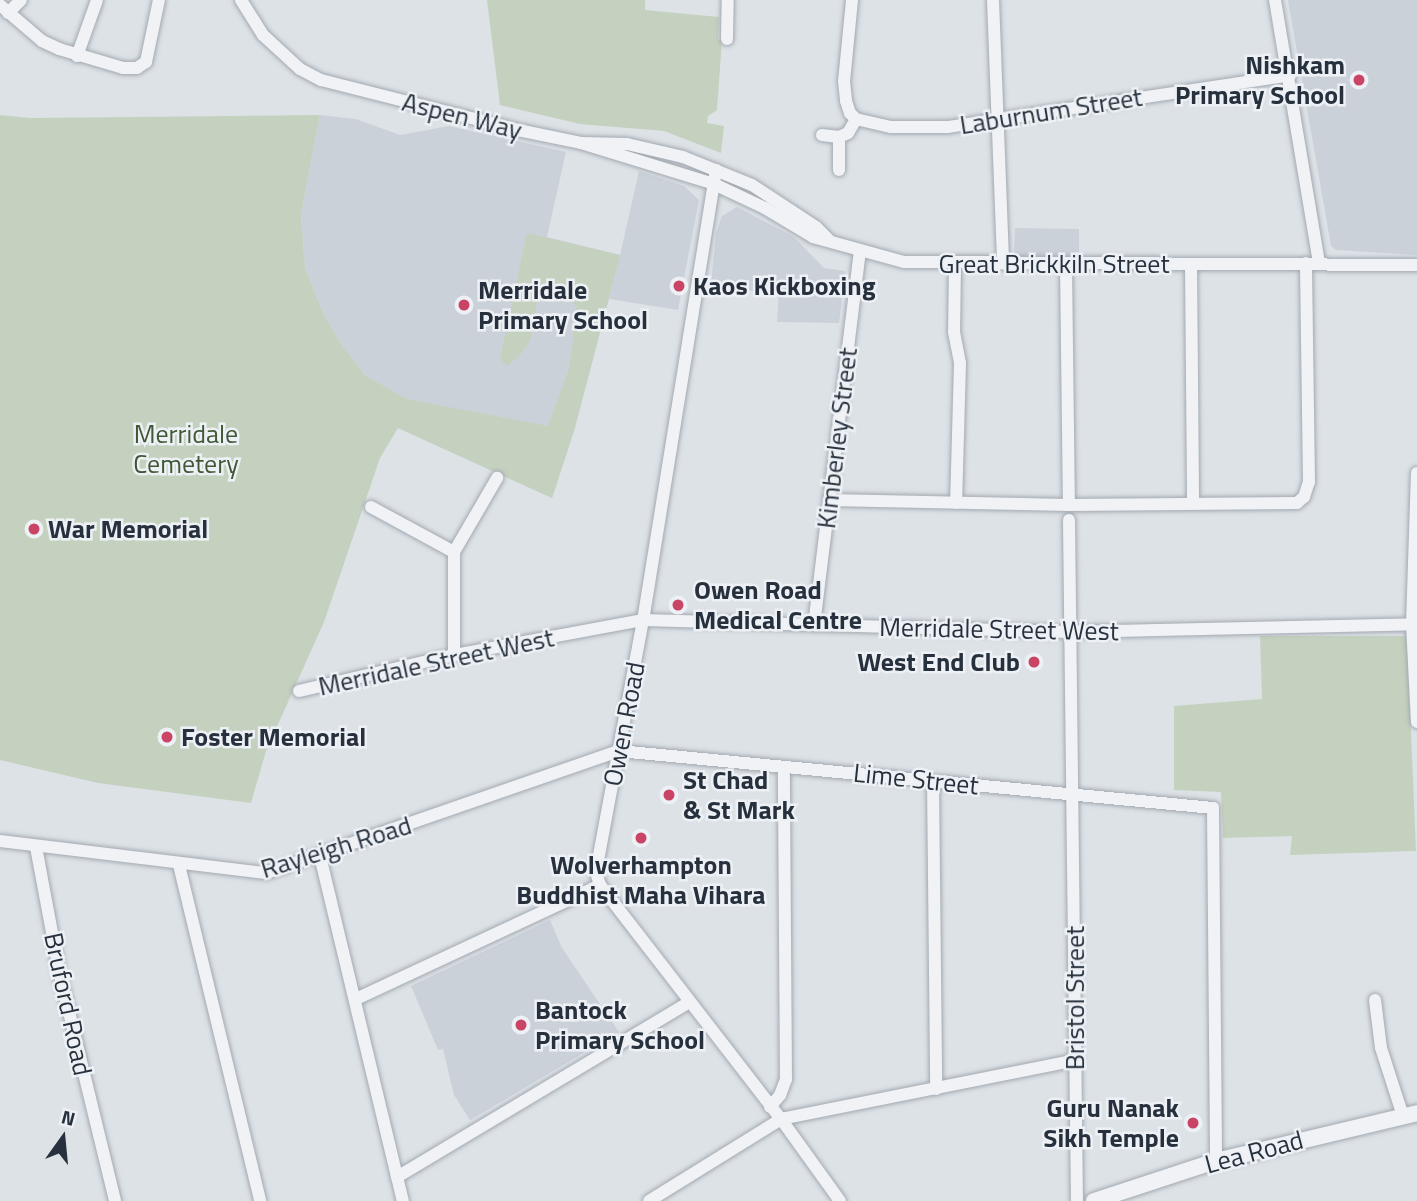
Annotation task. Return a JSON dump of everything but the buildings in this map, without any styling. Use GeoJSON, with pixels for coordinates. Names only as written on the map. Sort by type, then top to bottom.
{"type":"FeatureCollection","features":[{"type":"Feature","properties":{"kind":"street"},"geometry":{"type":"LineString","coordinates":[[21,0],[4,9],[43,41],[77,57],[123,68],[137,68],[146,62],[159,0]]}},
{"type":"Feature","properties":{"kind":"street"},"geometry":{"type":"LineString","coordinates":[[77,57],[97,0]]}},
{"type":"Feature","properties":{"kind":"street","name":"Aspen Way"},"geometry":{"type":"LineString","coordinates":[[241,0],[262,35],[300,69],[321,80],[518,130],[581,143],[650,148],[716,170]]}},
{"type":"Feature","properties":{"kind":"street"},"geometry":{"type":"LineString","coordinates":[[727,39],[728,0]]}},
{"type":"Feature","properties":{"kind":"street"},"geometry":{"type":"LineString","coordinates":[[822,135],[839,137],[848,133],[856,119],[850,113],[846,101],[844,81],[852,0]]}},
{"type":"Feature","properties":{"kind":"street"},"geometry":{"type":"LineString","coordinates":[[993,0],[1003,264]]}},
{"type":"Feature","properties":{"kind":"street"},"geometry":{"type":"LineString","coordinates":[[830,500],[1069,505],[1285,505],[1297,503],[1304,497],[1309,482],[1312,263],[1290,75],[1275,0]]}},
{"type":"Feature","properties":{"kind":"street","name":"Laburnum Street"},"geometry":{"type":"LineString","coordinates":[[856,119],[866,124],[912,129],[998,121],[1290,75]]}},
{"type":"Feature","properties":{"kind":"street"},"geometry":{"type":"LineString","coordinates":[[839,137],[839,170]]}},
{"type":"Feature","properties":{"kind":"street"},"geometry":{"type":"LineString","coordinates":[[581,143],[714,184],[765,208],[813,237],[832,242]]}},
{"type":"Feature","properties":{"kind":"street","name":"Great Brickkiln Street"},"geometry":{"type":"LineString","coordinates":[[716,170],[752,185],[816,227],[832,242],[904,262],[1417,265]]}},
{"type":"Feature","properties":{"kind":"street","name":"Owen Road"},"geometry":{"type":"LineString","coordinates":[[600,885],[596,872],[643,620],[716,170]]}},
{"type":"Feature","properties":{"kind":"street","name":"Kimberley Street"},"geometry":{"type":"LineString","coordinates":[[814,625],[860,251]]}},
{"type":"Feature","properties":{"kind":"street"},"geometry":{"type":"LineString","coordinates":[[955,264],[954,332],[960,363],[956,503]]}},
{"type":"Feature","properties":{"kind":"street"},"geometry":{"type":"LineString","coordinates":[[1191,264],[1193,503]]}},
{"type":"Feature","properties":{"kind":"street"},"geometry":{"type":"LineString","coordinates":[[1066,265],[1069,505]]}},
{"type":"Feature","properties":{"kind":"street"},"geometry":{"type":"LineString","coordinates":[[1417,473],[1417,722]]}},
{"type":"Feature","properties":{"kind":"street"},"geometry":{"type":"LineString","coordinates":[[454,655],[454,552],[497,478]]}},
{"type":"Feature","properties":{"kind":"street"},"geometry":{"type":"LineString","coordinates":[[371,506],[454,552]]}},
{"type":"Feature","properties":{"kind":"street","name":"Bristol Street"},"geometry":{"type":"LineString","coordinates":[[1069,520],[1077,1201]]}},
{"type":"Feature","properties":{"kind":"street","name":"Merridale Street West"},"geometry":{"type":"LineString","coordinates":[[299,691],[454,655],[643,620],[1070,632],[1415,624]]}},
{"type":"Feature","properties":{"kind":"street","name":"Lime Street"},"geometry":{"type":"LineString","coordinates":[[619,751],[1213,808],[1216,1161]]}},
{"type":"Feature","properties":{"kind":"street","name":"Rayleigh Road"},"geometry":{"type":"LineString","coordinates":[[0,841],[260,874],[320,856],[619,751]]}},
{"type":"Feature","properties":{"kind":"street"},"geometry":{"type":"LineString","coordinates":[[771,1107],[780,1095],[786,1079],[784,767]]}},
{"type":"Feature","properties":{"kind":"street"},"geometry":{"type":"LineString","coordinates":[[933,781],[936,1089]]}},
{"type":"Feature","properties":{"kind":"street","name":"Bruford Road"},"geometry":{"type":"LineString","coordinates":[[36,847],[60,975],[115,1201]]}},
{"type":"Feature","properties":{"kind":"street"},"geometry":{"type":"LineString","coordinates":[[320,856],[403,1201]]}},
{"type":"Feature","properties":{"kind":"street"},"geometry":{"type":"LineString","coordinates":[[179,865],[260,1201]]}},
{"type":"Feature","properties":{"kind":"street"},"geometry":{"type":"LineString","coordinates":[[356,999],[600,885],[781,1119],[840,1201]]}},
{"type":"Feature","properties":{"kind":"street"},"geometry":{"type":"LineString","coordinates":[[1375,1000],[1381,1048],[1410,1115]]}},
{"type":"Feature","properties":{"kind":"street"},"geometry":{"type":"LineString","coordinates":[[397,1177],[689,1002]]}},
{"type":"Feature","properties":{"kind":"street"},"geometry":{"type":"LineString","coordinates":[[649,1201],[781,1119],[1075,1060]]}},
{"type":"Feature","properties":{"kind":"street","name":"Lea Road"},"geometry":{"type":"LineString","coordinates":[[1094,1201],[1216,1161],[1410,1115]]}},
{"type":"Feature","properties":{"kind":"shaded area","name":"Nishkam Primary School"},"geometry":{"type":"Polygon","coordinates":[[[1288,0],[1417,0],[1417,255],[1336,250],[1331,246],[1288,0]]]}},
{"type":"Feature","properties":{"kind":"shaded area","name":"Merridale Primary School"},"geometry":{"type":"Polygon","coordinates":[[[320,115],[356,119],[400,135],[449,126],[566,152],[547,237],[620,255],[639,171],[684,186],[699,200],[678,310],[609,299],[574,431],[552,498],[398,428],[406,399],[366,376],[341,344],[323,313],[305,268],[301,214],[320,115]]]}},
{"type":"Feature","properties":{"kind":"shaded area"},"geometry":{"type":"Polygon","coordinates":[[[737,207],[794,237],[824,268],[845,271],[839,323],[777,322],[779,290],[761,288],[760,292],[711,285],[716,233],[722,216],[737,207]]]}},
{"type":"Feature","properties":{"kind":"shaded area"},"geometry":{"type":"Polygon","coordinates":[[[1015,228],[1079,229],[1079,258],[1014,256],[1015,228]]]}},
{"type":"Feature","properties":{"kind":"shaded area","name":"Bantock Primary School"},"geometry":{"type":"Polygon","coordinates":[[[550,920],[562,948],[619,1032],[470,1120],[454,1095],[443,1049],[438,1050],[411,986],[550,920]]]}},
{"type":"Feature","properties":{"kind":"green space"},"geometry":{"type":"Polygon","coordinates":[[[487,0],[645,0],[645,10],[719,17],[718,39],[722,40],[717,110],[708,116],[707,123],[724,126],[721,153],[664,131],[580,124],[500,105],[487,0]]]}},
{"type":"Feature","properties":{"kind":"green space","name":"Merridale Cemetery"},"geometry":{"type":"Polygon","coordinates":[[[0,115],[30,118],[320,115],[301,214],[305,268],[323,313],[341,344],[366,376],[407,399],[548,426],[569,369],[577,307],[565,295],[550,293],[537,302],[530,342],[507,366],[500,359],[527,233],[620,255],[574,431],[552,498],[398,428],[380,458],[324,622],[266,751],[251,803],[98,783],[0,760],[0,115]]]}},
{"type":"Feature","properties":{"kind":"green space"},"geometry":{"type":"Polygon","coordinates":[[[1260,636],[1407,636],[1416,851],[1290,855],[1292,836],[1223,838],[1221,792],[1174,790],[1174,706],[1262,699],[1260,636]]]}},
{"type":"Feature","properties":{"kind":"place","name":"Nishkam Primary School"},"geometry":{"type":"Point","coordinates":[1359,80]}},
{"type":"Feature","properties":{"kind":"place","name":"Kaos Kickboxing"},"geometry":{"type":"Point","coordinates":[679,286]}},
{"type":"Feature","properties":{"kind":"place","name":"Merridale Primary School"},"geometry":{"type":"Point","coordinates":[464,305]}},
{"type":"Feature","properties":{"kind":"place","name":"War Memorial"},"geometry":{"type":"Point","coordinates":[34,529]}},
{"type":"Feature","properties":{"kind":"place","name":"Owen Road Medical Centre"},"geometry":{"type":"Point","coordinates":[678,605]}},
{"type":"Feature","properties":{"kind":"place","name":"West End Club"},"geometry":{"type":"Point","coordinates":[1034,662]}},
{"type":"Feature","properties":{"kind":"place","name":"Foster Memorial"},"geometry":{"type":"Point","coordinates":[167,737]}},
{"type":"Feature","properties":{"kind":"place","name":"St Chad & St Mark"},"geometry":{"type":"Point","coordinates":[669,795]}},
{"type":"Feature","properties":{"kind":"place","name":"Wolverhampton Buddhist Maha Vihara"},"geometry":{"type":"Point","coordinates":[641,838]}},
{"type":"Feature","properties":{"kind":"place","name":"Bantock Primary School"},"geometry":{"type":"Point","coordinates":[521,1025]}},
{"type":"Feature","properties":{"kind":"place","name":"Guru Nanak Sikh Temple"},"geometry":{"type":"Point","coordinates":[1193,1123]}}]}
